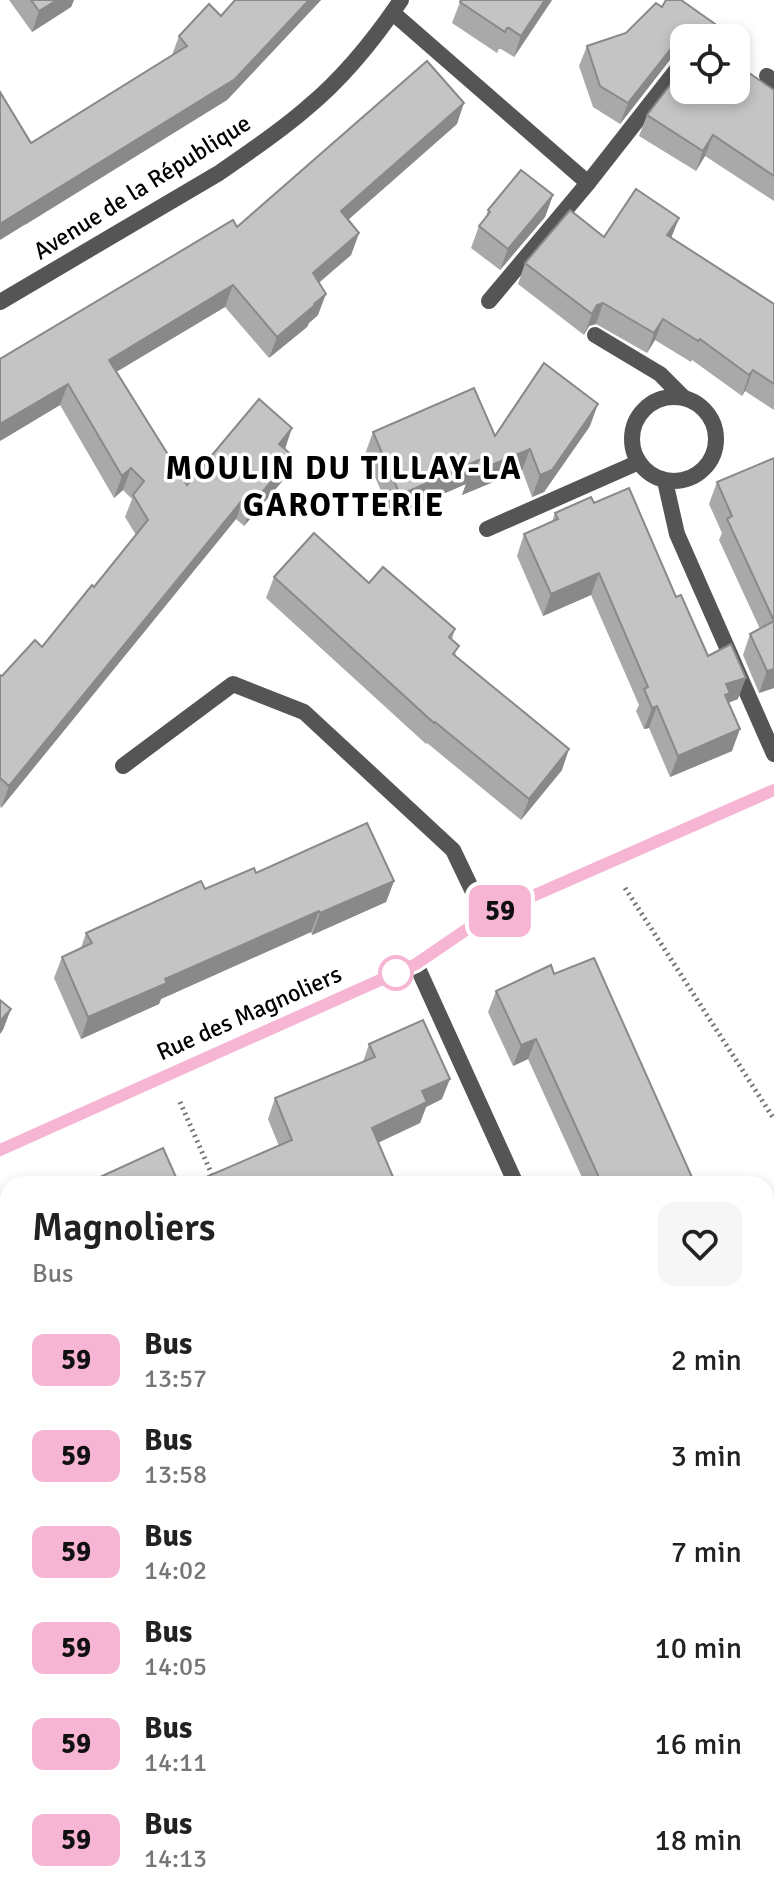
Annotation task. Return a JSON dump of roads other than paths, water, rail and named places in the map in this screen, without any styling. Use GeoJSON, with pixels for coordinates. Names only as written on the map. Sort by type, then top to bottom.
{"type":"FeatureCollection","features":[{"type":"Feature","properties":{"kind":"street"},"geometry":{"type":"LineString","coordinates":[[397,6],[588,183]]}},
{"type":"Feature","properties":{"kind":"street","name":"Avenue de la République"},"geometry":{"type":"LineString","coordinates":[[0,302],[219,173],[252,150],[309,107],[345,71],[397,6]]}},
{"type":"Feature","properties":{"kind":"street"},"geometry":{"type":"LineString","coordinates":[[489,301],[670,78]]}},
{"type":"Feature","properties":{"kind":"street"},"geometry":{"type":"LineString","coordinates":[[595,335],[660,374],[684,398]]}},
{"type":"Feature","properties":{"kind":"street"},"geometry":{"type":"LineString","coordinates":[[673,397],[684,398],[708,413],[717,437],[716,449],[712,460],[699,474],[687,480],[665,481],[651,475],[639,462],[633,451],[633,430],[638,417],[654,402],[673,397]]}},
{"type":"Feature","properties":{"kind":"street"},"geometry":{"type":"LineString","coordinates":[[487,529],[639,462]]}},
{"type":"Feature","properties":{"kind":"street"},"geometry":{"type":"LineString","coordinates":[[665,481],[677,534],[774,754]]}},
{"type":"Feature","properties":{"kind":"street"},"geometry":{"type":"LineString","coordinates":[[123,766],[233,684],[304,712],[453,850],[485,917]]}},
{"type":"Feature","properties":{"kind":"street","name":"Rue des Magnoliers"},"geometry":{"type":"LineString","coordinates":[[0,1150],[416,964],[485,917],[774,790]]}},
{"type":"Feature","properties":{"kind":"street"},"geometry":{"type":"LineString","coordinates":[[416,964],[512,1176]]}},
{"type":"Feature","properties":{"kind":"district","name":"MOULIN DU TILLAY-LA GAROTTERIE"},"geometry":{"type":"Point","coordinates":[344,486]}}]}
